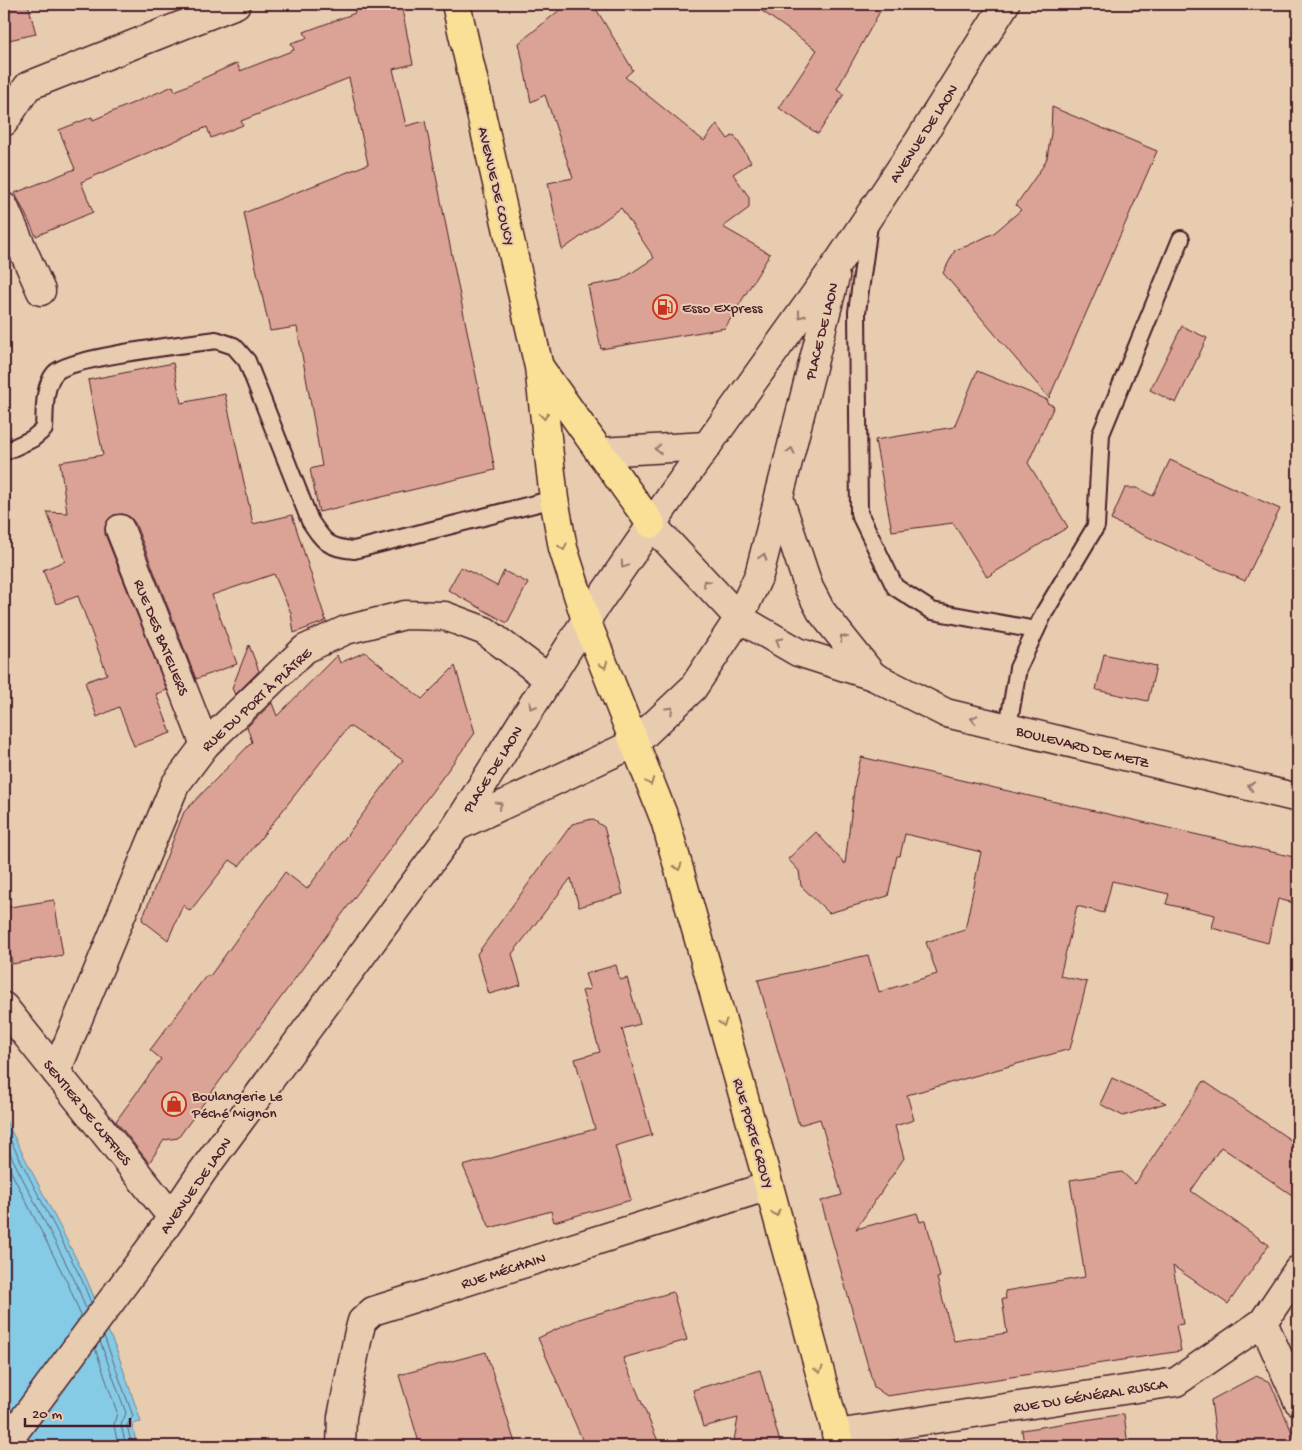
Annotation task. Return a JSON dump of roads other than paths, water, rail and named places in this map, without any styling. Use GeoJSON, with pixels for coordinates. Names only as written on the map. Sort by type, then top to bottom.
{"type":"FeatureCollection","features":[{"type":"Feature","properties":{"kind":"main road"},"geometry":{"type":"LineString","coordinates":[[4,122],[28,86],[236,4]]}},
{"type":"Feature","properties":{"kind":"main road","name":"AVENUE DE COUCY"},"geometry":{"type":"LineString","coordinates":[[456,4],[539,367]]}},
{"type":"Feature","properties":{"kind":"main road","name":"AVENUE DE LAON"},"geometry":{"type":"LineString","coordinates":[[839,261],[1005,4]]}},
{"type":"Feature","properties":{"kind":"main road"},"geometry":{"type":"LineString","coordinates":[[4,207],[41,290]]}},
{"type":"Feature","properties":{"kind":"main road","name":"PLACE DE LAON"},"geometry":{"type":"LineString","coordinates":[[456,827],[586,620],[651,524],[839,261]]}},
{"type":"Feature","properties":{"kind":"main road","name":"PLACE DE LAON"},"geometry":{"type":"LineString","coordinates":[[456,827],[635,743],[693,688],[739,618],[759,575],[839,261]]}},
{"type":"Feature","properties":{"kind":"main road"},"geometry":{"type":"LineString","coordinates":[[539,367],[651,524],[739,618],[798,652],[873,676]]}},
{"type":"Feature","properties":{"kind":"main road"},"geometry":{"type":"LineString","coordinates":[[539,367],[554,499],[563,548],[586,620],[635,743]]}},
{"type":"Feature","properties":{"kind":"main road"},"geometry":{"type":"LineString","coordinates":[[599,452],[707,446]]}},
{"type":"Feature","properties":{"kind":"main road"},"geometry":{"type":"LineString","coordinates":[[779,498],[809,588],[821,611],[873,676]]}},
{"type":"Feature","properties":{"kind":"main road","name":"RUE DES BATELIERS"},"geometry":{"type":"LineString","coordinates":[[120,529],[205,745]]}},
{"type":"Feature","properties":{"kind":"main road","name":"RUE DU PORT À PLÂTRE"},"geometry":{"type":"LineString","coordinates":[[56,1072],[175,784],[205,745],[305,649],[346,630],[405,615],[445,616],[485,631],[549,679]]}},
{"type":"Feature","properties":{"kind":"main road","name":"BOULEVARD DE METZ"},"geometry":{"type":"LineString","coordinates":[[873,676],[946,713],[1298,798]]}},
{"type":"Feature","properties":{"kind":"main road","name":"RUE PORTE CROUY"},"geometry":{"type":"LineString","coordinates":[[635,743],[665,820],[769,1186],[838,1440]]}},
{"type":"Feature","properties":{"kind":"main road","name":"AVENUE DE LAON"},"geometry":{"type":"LineString","coordinates":[[4,1446],[157,1239],[202,1172],[456,827]]}},
{"type":"Feature","properties":{"kind":"main road","name":"SENTIER DE CUFFIES"},"geometry":{"type":"LineString","coordinates":[[4,1007],[172,1217]]}},
{"type":"Feature","properties":{"kind":"main road","name":"RUE MÉCHAIN"},"geometry":{"type":"LineString","coordinates":[[340,1446],[342,1417],[358,1336],[362,1321],[373,1311],[769,1186]]}},
{"type":"Feature","properties":{"kind":"main road","name":"RUE DU GÉNÉRAL RUSCA"},"geometry":{"type":"LineString","coordinates":[[838,1440],[1176,1382],[1263,1322],[1298,1270]]}},
{"type":"Feature","properties":{"kind":"main road"},"geometry":{"type":"LineString","coordinates":[[1263,1322],[1298,1401]]}},
{"type":"Feature","properties":{"kind":"lane"},"geometry":{"type":"LineString","coordinates":[[870,213],[857,312],[859,513],[896,587],[932,611],[1036,630]]}},
{"type":"Feature","properties":{"kind":"lane"},"geometry":{"type":"LineString","coordinates":[[1008,727],[1018,668],[1036,630],[1096,526],[1101,434],[1181,239]]}},
{"type":"Feature","properties":{"kind":"lane"},"geometry":{"type":"LineString","coordinates":[[4,452],[32,439],[44,429],[48,384],[56,372],[85,361],[216,340],[234,346],[247,361],[310,521],[322,539],[335,549],[354,550],[554,499]]}},
{"type":"Feature","properties":{"kind":"water"},"geometry":{"type":"Polygon","coordinates":[[[4,1117],[86,1278],[118,1354],[141,1422],[132,1424],[137,1446],[4,1446],[4,1117]]]}},
{"type":"Feature","properties":{"kind":"place","name":"Esso Express"},"geometry":{"type":"Point","coordinates":[665,307]}},
{"type":"Feature","properties":{"kind":"place","name":"Boulangerie Le Péché Mignon"},"geometry":{"type":"Point","coordinates":[174,1104]}}]}
